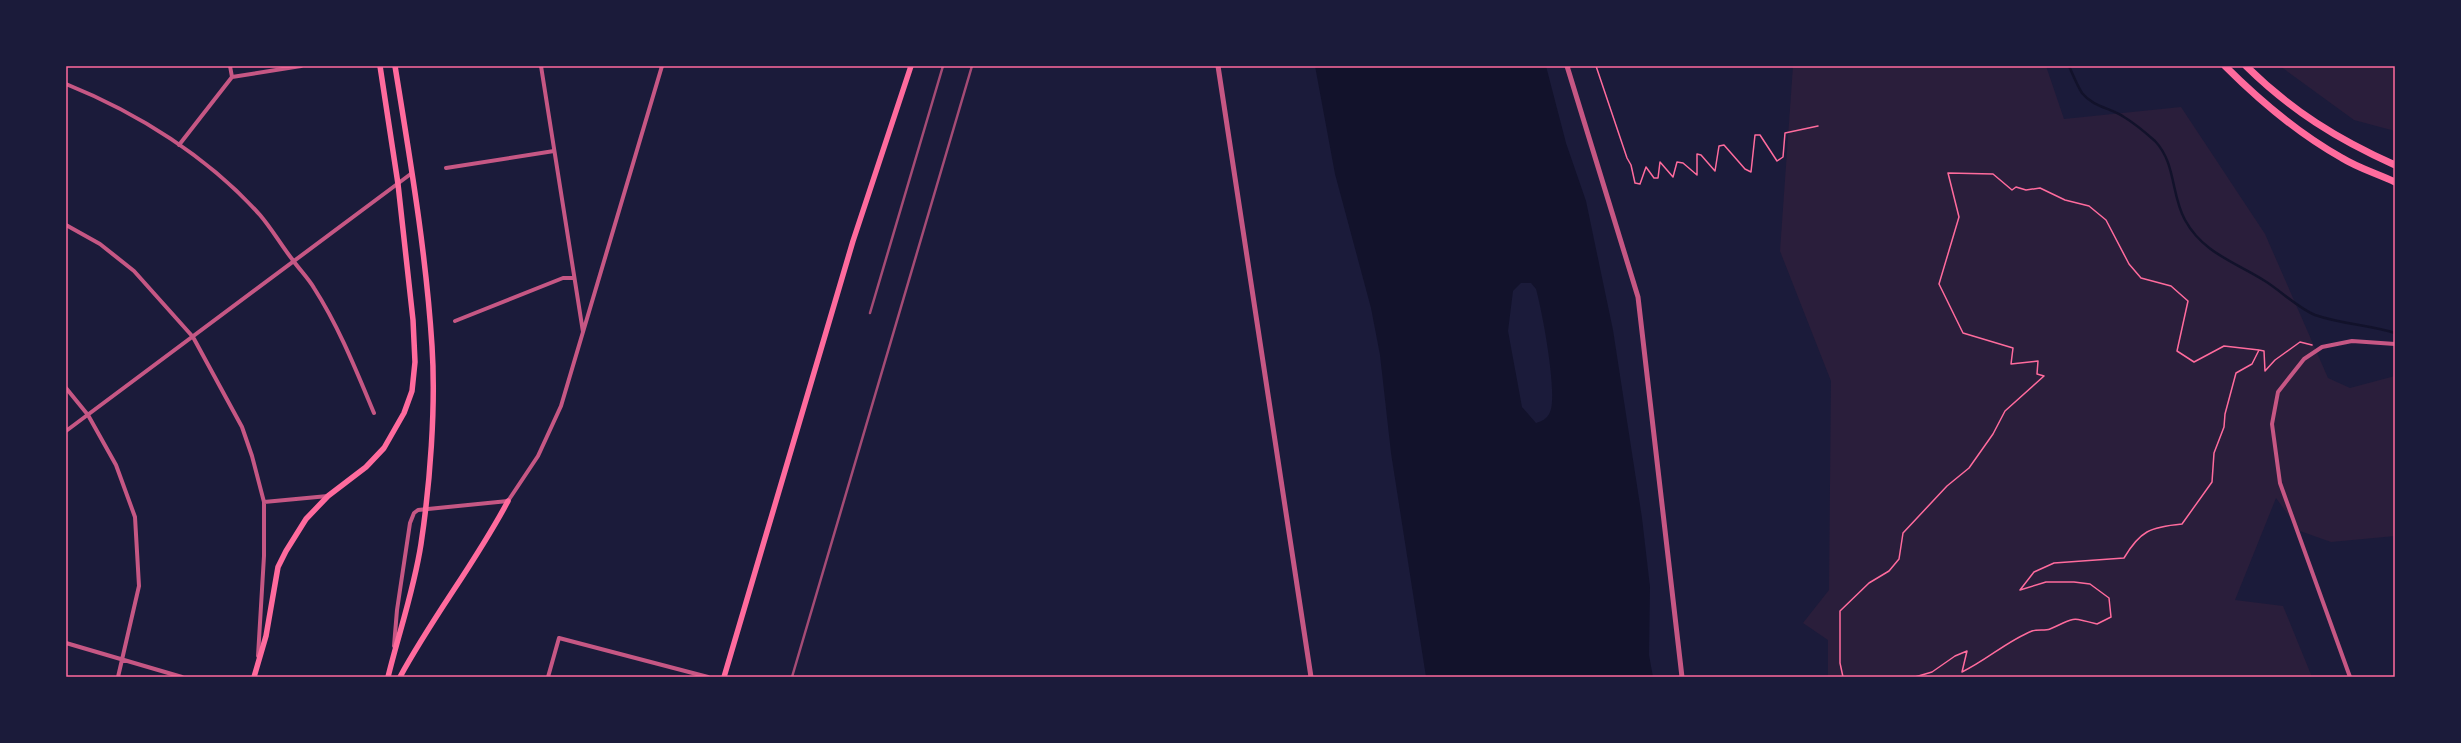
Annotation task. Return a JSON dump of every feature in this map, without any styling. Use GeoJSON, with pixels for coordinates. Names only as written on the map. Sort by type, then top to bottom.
{"type":"FeatureCollection","features":[{"type":"Feature","properties":{"kind":"highway"},"geometry":{"type":"LineString","coordinates":[[2225,66],[2255,95],[2293,125],[2342,159],[2395,182]]}},
{"type":"Feature","properties":{"kind":"highway"},"geometry":{"type":"LineString","coordinates":[[2246,66],[2265,85],[2303,115],[2350,145],[2395,165]]}},
{"type":"Feature","properties":{"kind":"main road"},"geometry":{"type":"LineString","coordinates":[[254,677],[266,636],[278,567],[306,519],[328,496],[366,467],[384,448],[404,413],[412,391],[415,362],[413,320],[398,184],[380,66]]}},
{"type":"Feature","properties":{"kind":"main road"},"geometry":{"type":"LineString","coordinates":[[388,677],[413,586],[425,509],[432,408],[432,347],[412,173],[395,66]]}},
{"type":"Feature","properties":{"kind":"main road"},"geometry":{"type":"LineString","coordinates":[[724,677],[853,241],[911,66]]}},
{"type":"Feature","properties":{"kind":"main road"},"geometry":{"type":"LineString","coordinates":[[400,677],[430,624],[495,525],[508,501]]}},
{"type":"Feature","properties":{"kind":"street"},"geometry":{"type":"LineString","coordinates":[[230,66],[232,77]]}},
{"type":"Feature","properties":{"kind":"street"},"geometry":{"type":"LineString","coordinates":[[179,145],[232,77],[301,66]]}},
{"type":"Feature","properties":{"kind":"street"},"geometry":{"type":"LineString","coordinates":[[541,66],[573,278],[583,334]]}},
{"type":"Feature","properties":{"kind":"street"},"geometry":{"type":"LineString","coordinates":[[394,654],[397,610],[410,523],[416,511],[508,501],[538,456],[551,430],[583,334],[662,66]]}},
{"type":"Feature","properties":{"kind":"street"},"geometry":{"type":"LineString","coordinates":[[1218,66],[1312,677]]}},
{"type":"Feature","properties":{"kind":"street"},"geometry":{"type":"LineString","coordinates":[[1568,66],[1638,297],[1682,677]]}},
{"type":"Feature","properties":{"kind":"street"},"geometry":{"type":"LineString","coordinates":[[66,84],[126,111],[179,145],[247,201],[261,217],[314,288],[349,352],[374,413]]}},
{"type":"Feature","properties":{"kind":"street"},"geometry":{"type":"LineString","coordinates":[[446,168],[554,151]]}},
{"type":"Feature","properties":{"kind":"street"},"geometry":{"type":"LineString","coordinates":[[66,431],[412,173]]}},
{"type":"Feature","properties":{"kind":"street"},"geometry":{"type":"LineString","coordinates":[[66,226],[100,244],[134,271],[193,337],[242,426],[252,456],[264,502],[264,556],[258,664]]}},
{"type":"Feature","properties":{"kind":"street"},"geometry":{"type":"LineString","coordinates":[[455,321],[564,278],[573,278]]}},
{"type":"Feature","properties":{"kind":"street"},"geometry":{"type":"LineString","coordinates":[[2350,677],[2280,483],[2272,424],[2278,392],[2304,360],[2322,347],[2352,341],[2395,344]]}},
{"type":"Feature","properties":{"kind":"street"},"geometry":{"type":"LineString","coordinates":[[66,388],[88,415],[116,465],[135,517],[139,586],[118,677]]}},
{"type":"Feature","properties":{"kind":"street"},"geometry":{"type":"LineString","coordinates":[[264,502],[328,496]]}},
{"type":"Feature","properties":{"kind":"street"},"geometry":{"type":"LineString","coordinates":[[548,677],[559,638],[708,677]]}},
{"type":"Feature","properties":{"kind":"street"},"geometry":{"type":"LineString","coordinates":[[66,643],[182,677]]}},
{"type":"Feature","properties":{"kind":"path"},"geometry":{"type":"LineString","coordinates":[[1596,66],[1627,158],[1631,165],[1635,183],[1640,184],[1646,167],[1654,178],[1658,178],[1660,162],[1673,177],[1677,162],[1683,163],[1697,175],[1697,154],[1701,154],[1715,171],[1719,146],[1724,145],[1745,170],[1751,172],[1755,135],[1760,135],[1778,161],[1783,157],[1784,133],[1818,126]]}},
{"type":"Feature","properties":{"kind":"path"},"geometry":{"type":"LineString","coordinates":[[1843,677],[1840,663],[1840,611],[1869,583],[1889,571],[1899,559],[1903,532],[1947,486],[1969,468],[1993,434],[2006,411],[2044,376],[2037,374],[2038,361],[2011,364],[2013,348],[1963,333],[1939,284],[1959,217],[1948,173],[1993,174],[2012,190],[2016,187],[2026,190],[2040,188],[2065,200],[2089,206],[2101,215],[2106,220],[2129,264],[2142,278],[2171,286],[2188,301],[2177,351],[2194,362],[2224,346],[2259,350],[2264,351],[2265,371],[2275,360],[2300,342],[2322,347]]}},
{"type":"Feature","properties":{"kind":"path"},"geometry":{"type":"LineString","coordinates":[[1915,677],[1932,672],[1967,651],[1962,672],[1982,663],[2016,639],[2033,630],[2049,629],[2066,620],[2075,618],[2097,624],[2111,617],[2109,598],[2090,584],[2046,582],[2020,590],[2034,572],[2054,563],[2124,558],[2135,540],[2146,533],[2161,526],[2182,524],[2212,482],[2214,453],[2224,427],[2225,414],[2236,373],[2252,364],[2259,350]]}},
{"type":"Feature","properties":{"kind":"shaded area"},"geometry":{"type":"Polygon","coordinates":[[[1315,66],[1546,66],[1566,143],[1586,201],[1613,330],[1642,518],[1650,587],[1649,655],[1653,677],[1426,677],[1391,453],[1380,355],[1371,308],[1335,174],[1315,66]],[[1521,283],[1513,291],[1508,331],[1522,407],[1536,423],[1544,419],[1550,412],[1552,403],[1552,389],[1551,371],[1542,315],[1536,289],[1531,283],[1521,283]]]}},
{"type":"Feature","properties":{"kind":"shaded area"},"geometry":{"type":"Polygon","coordinates":[[[1793,66],[2046,66],[2064,119],[2181,107],[2265,234],[2328,378],[2350,388],[2395,376],[2395,536],[2331,542],[2300,531],[2276,498],[2235,600],[2283,606],[2312,677],[1828,677],[1828,640],[1803,623],[1829,590],[1831,381],[1780,251],[1793,66]]]}},
{"type":"Feature","properties":{"kind":"shaded area"},"geometry":{"type":"Polygon","coordinates":[[[2280,66],[2395,66],[2395,131],[2354,120],[2280,66]]]}},
{"type":"Feature","properties":{"kind":"waterway"},"geometry":{"type":"LineString","coordinates":[[2069,66],[2080,90],[2086,98],[2132,122],[2155,141],[2162,150],[2167,159],[2177,200],[2185,220],[2192,231],[2210,249],[2265,281],[2302,308],[2315,315],[2395,333]]}},
{"type":"Feature","properties":{"kind":"railway"},"geometry":{"type":"LineString","coordinates":[[870,313],[943,66]]}},
{"type":"Feature","properties":{"kind":"railway"},"geometry":{"type":"LineString","coordinates":[[792,677],[972,66]]}}]}
